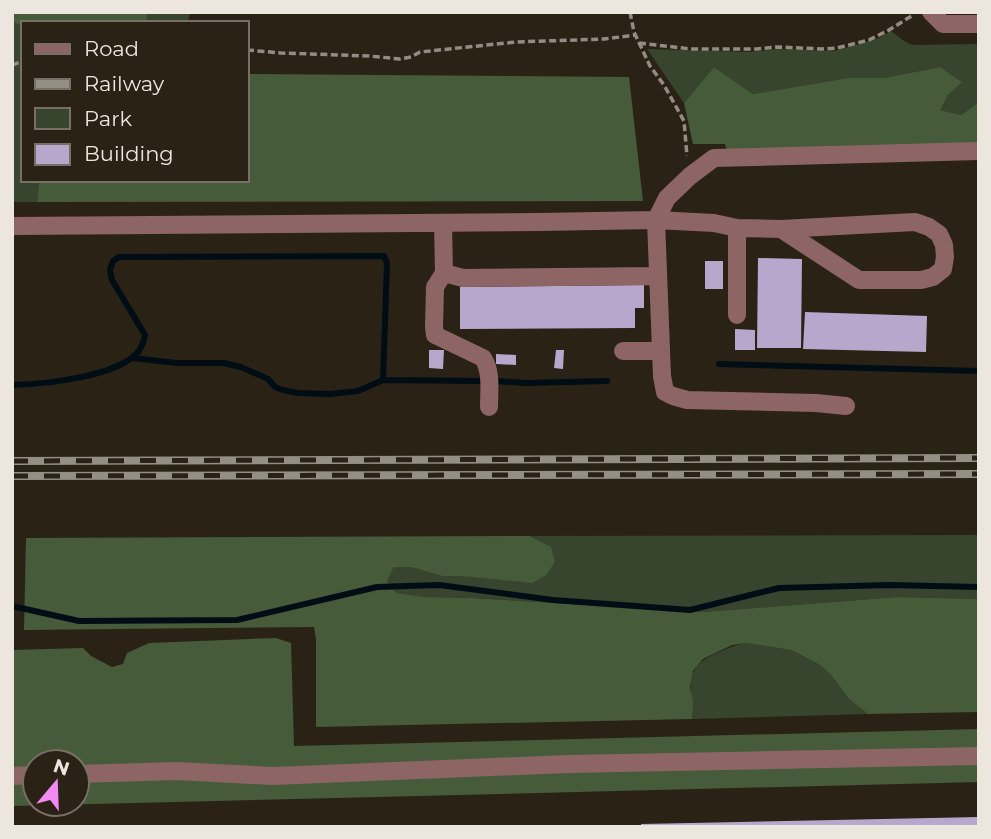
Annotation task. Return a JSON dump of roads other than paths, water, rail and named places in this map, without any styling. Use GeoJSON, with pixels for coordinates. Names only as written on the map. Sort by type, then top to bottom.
{"type":"FeatureCollection","features":[{"type":"Feature","properties":{"kind":"lane"},"geometry":{"type":"LineString","coordinates":[[932,12],[943,24],[979,24]]}},
{"type":"Feature","properties":{"kind":"lane"},"geometry":{"type":"LineString","coordinates":[[846,406],[687,400],[666,392],[660,351],[656,220],[667,198],[713,158],[979,151]]}},
{"type":"Feature","properties":{"kind":"lane"},"geometry":{"type":"LineString","coordinates":[[12,226],[656,220],[714,223],[737,228],[781,229],[915,222],[929,226],[939,234],[944,245],[943,269],[921,280],[859,280],[781,229]]}},
{"type":"Feature","properties":{"kind":"lane"},"geometry":{"type":"LineString","coordinates":[[443,223],[444,273],[435,287],[435,335],[483,358],[489,373],[489,407]]}},
{"type":"Feature","properties":{"kind":"lane"},"geometry":{"type":"LineString","coordinates":[[737,228],[737,315]]}},
{"type":"Feature","properties":{"kind":"lane"},"geometry":{"type":"LineString","coordinates":[[444,273],[463,278],[658,276]]}},
{"type":"Feature","properties":{"kind":"lane"},"geometry":{"type":"LineString","coordinates":[[623,351],[660,351]]}},
{"type":"Feature","properties":{"kind":"lane"},"geometry":{"type":"LineString","coordinates":[[91,774],[177,771],[283,776],[568,764],[979,756]]}},
{"type":"Feature","properties":{"kind":"waterway"},"geometry":{"type":"LineString","coordinates":[[12,385],[61,381],[98,373],[129,360],[139,351],[145,335],[112,280],[110,270],[113,261],[119,257],[384,256],[387,263],[383,380]]}},
{"type":"Feature","properties":{"kind":"waterway"},"geometry":{"type":"LineString","coordinates":[[132,358],[177,363],[224,363],[268,379],[275,387],[298,393],[358,391],[383,380],[482,381]]}},
{"type":"Feature","properties":{"kind":"waterway"},"geometry":{"type":"LineString","coordinates":[[719,364],[979,371]]}},
{"type":"Feature","properties":{"kind":"waterway"},"geometry":{"type":"LineString","coordinates":[[495,381],[607,381]]}},
{"type":"Feature","properties":{"kind":"waterway"},"geometry":{"type":"LineString","coordinates":[[12,606],[79,621],[237,620],[377,587],[439,585],[553,600],[690,610],[779,588],[889,585],[979,587]]}},
{"type":"Feature","properties":{"kind":"railway"},"geometry":{"type":"LineString","coordinates":[[12,461],[979,458]]}},
{"type":"Feature","properties":{"kind":"railway"},"geometry":{"type":"LineString","coordinates":[[12,476],[979,474]]}}]}
